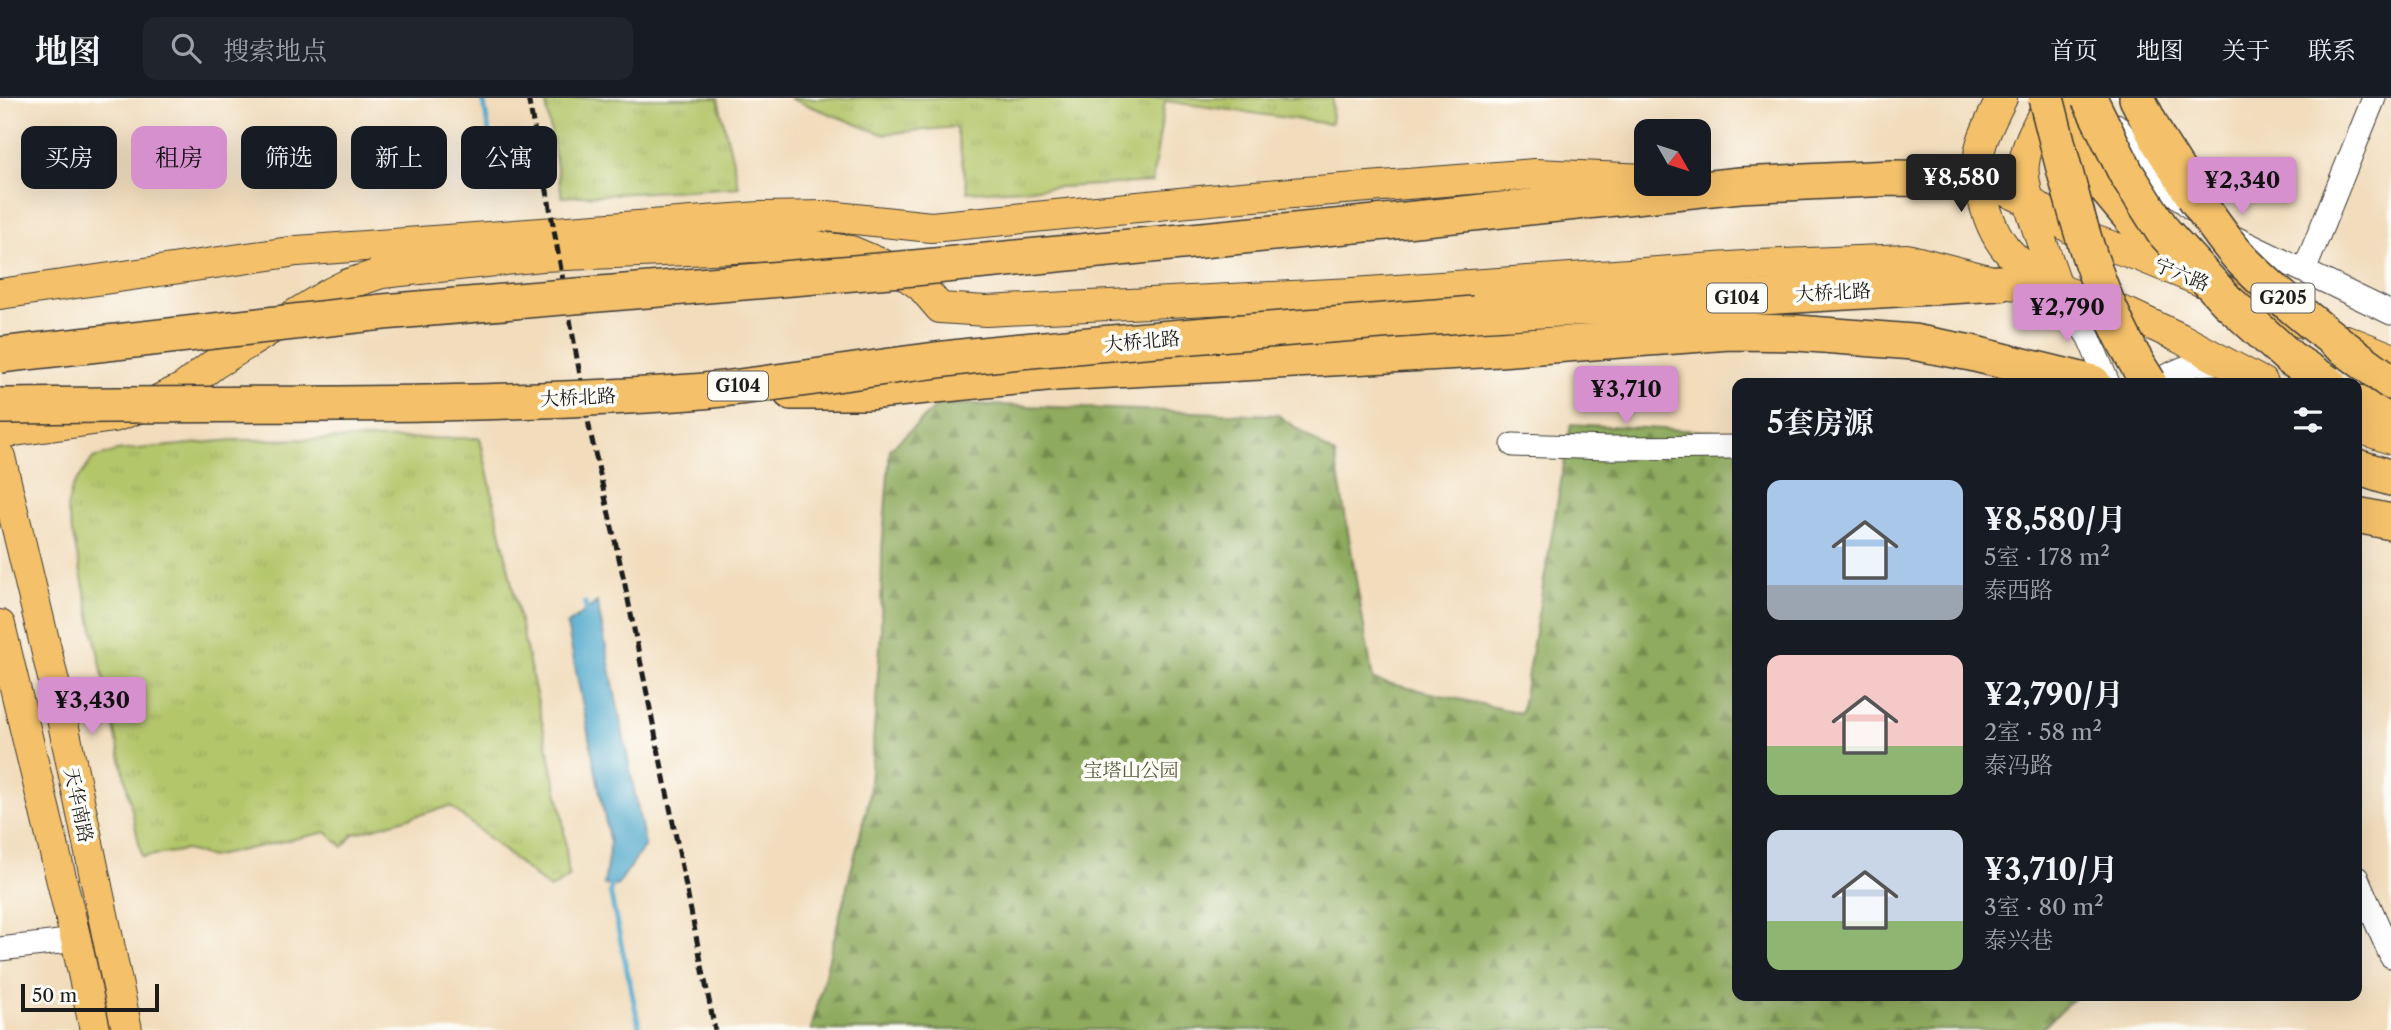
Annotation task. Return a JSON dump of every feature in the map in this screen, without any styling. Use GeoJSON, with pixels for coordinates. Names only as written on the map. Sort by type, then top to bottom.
{"type":"FeatureCollection","features":[{"type":"Feature","properties":{"kind":"highway"},"geometry":{"type":"LineString","coordinates":[[2046,98],[2075,211],[2098,278],[2114,319],[2146,378]]}},
{"type":"Feature","properties":{"kind":"highway"},"geometry":{"type":"LineString","coordinates":[[2072,98],[2094,174],[2143,232],[2203,282]]}},
{"type":"Feature","properties":{"kind":"highway","name":"G205"},"geometry":{"type":"LineString","coordinates":[[2090,98],[2126,173],[2163,230],[2227,301],[2290,358],[2320,378]]}},
{"type":"Feature","properties":{"kind":"highway","name":"G205"},"geometry":{"type":"LineString","coordinates":[[2137,98],[2158,140],[2193,195],[2243,261],[2290,304],[2355,357],[2391,382]]}},
{"type":"Feature","properties":{"kind":"highway"},"geometry":{"type":"LineString","coordinates":[[0,355],[383,312],[914,268],[1741,185],[1892,177],[1979,179]]}},
{"type":"Feature","properties":{"kind":"highway","name":"大桥北路"},"geometry":{"type":"LineString","coordinates":[[0,406],[457,401],[693,391],[968,357],[1196,335],[1474,314],[2000,283]]}},
{"type":"Feature","properties":{"kind":"highway"},"geometry":{"type":"LineString","coordinates":[[693,391],[867,392],[1056,373],[1499,349],[1730,332],[1797,333],[1913,342],[2073,378]]}},
{"type":"Feature","properties":{"kind":"highway"},"geometry":{"type":"LineString","coordinates":[[2355,357],[2391,371]]}},
{"type":"Feature","properties":{"kind":"highway"},"geometry":{"type":"LineString","coordinates":[[2362,406],[2391,423]]}},
{"type":"Feature","properties":{"kind":"highway"},"geometry":{"type":"LineString","coordinates":[[2362,469],[2391,478]]}},
{"type":"Feature","properties":{"kind":"highway"},"geometry":{"type":"LineString","coordinates":[[2362,516],[2391,522]]}},
{"type":"Feature","properties":{"kind":"main road"},"geometry":{"type":"LineString","coordinates":[[2002,98],[1981,143],[1978,161],[1979,179],[1993,232],[2007,252],[2024,267],[2058,289]]}},
{"type":"Feature","properties":{"kind":"main road"},"geometry":{"type":"LineString","coordinates":[[2052,98],[2026,151],[2023,167],[2029,201],[2058,289]]}},
{"type":"Feature","properties":{"kind":"main road"},"geometry":{"type":"LineString","coordinates":[[0,294],[297,251],[692,221],[827,216],[931,227],[1241,197],[1535,174],[1634,178]]}},
{"type":"Feature","properties":{"kind":"main road","name":"宁六路"},"geometry":{"type":"LineString","coordinates":[[1979,179],[2029,201],[2082,236],[2391,358]]}},
{"type":"Feature","properties":{"kind":"main road"},"geometry":{"type":"LineString","coordinates":[[1712,183],[1741,185]]}},
{"type":"Feature","properties":{"kind":"main road"},"geometry":{"type":"LineString","coordinates":[[0,433],[114,417],[150,404],[183,388],[213,365],[328,295],[382,273],[542,256],[809,245],[851,251],[903,273],[921,286],[940,308],[986,311],[1353,293],[1759,265],[1907,258],[2000,283]]}},
{"type":"Feature","properties":{"kind":"main road","name":"大桥北路"},"geometry":{"type":"LineString","coordinates":[[2000,283],[2058,289],[2129,314],[2254,378]]}},
{"type":"Feature","properties":{"kind":"main road"},"geometry":{"type":"LineString","coordinates":[[2362,429],[2391,439]]}},
{"type":"Feature","properties":{"kind":"main road","name":"天华南路"},"geometry":{"type":"LineString","coordinates":[[0,457],[58,699],[127,1030]]}},
{"type":"Feature","properties":{"kind":"main road","name":"天华南路"},"geometry":{"type":"LineString","coordinates":[[0,625],[95,1030]]}},
{"type":"Feature","properties":{"kind":"street"},"geometry":{"type":"LineString","coordinates":[[2105,98],[2112,120],[2150,172],[2214,228],[2391,313]]}},
{"type":"Feature","properties":{"kind":"street"},"geometry":{"type":"LineString","coordinates":[[2304,271],[2374,98]]}},
{"type":"Feature","properties":{"kind":"street"},"geometry":{"type":"LineString","coordinates":[[2058,289],[2089,338],[2106,378]]}},
{"type":"Feature","properties":{"kind":"street"},"geometry":{"type":"LineString","coordinates":[[2164,378],[2182,368],[2208,362],[2229,365]]}},
{"type":"Feature","properties":{"kind":"street"},"geometry":{"type":"LineString","coordinates":[[1513,445],[1609,449],[1732,447]]}},
{"type":"Feature","properties":{"kind":"street"},"geometry":{"type":"LineString","coordinates":[[2362,889],[2391,956]]}},
{"type":"Feature","properties":{"kind":"street"},"geometry":{"type":"LineString","coordinates":[[0,949],[76,940]]}},
{"type":"Feature","properties":{"kind":"green space"},"geometry":{"type":"Polygon","coordinates":[[[545,98],[718,98],[739,187],[562,197],[557,168],[557,126],[550,126],[545,98]]]}},
{"type":"Feature","properties":{"kind":"green space"},"geometry":{"type":"Polygon","coordinates":[[[789,98],[1333,98],[1331,124],[1165,101],[1152,182],[968,192],[956,127],[882,134],[789,98]]]}},
{"type":"Feature","properties":{"kind":"green space","name":"宝塔山公园"},"geometry":{"type":"Polygon","coordinates":[[[940,403],[1278,415],[1335,455],[1373,680],[1521,713],[1571,424],[1732,433],[1732,1001],[2071,1001],[2041,1030],[811,1030],[869,799],[890,449],[940,403]]]}},
{"type":"Feature","properties":{"kind":"green space"},"geometry":{"type":"Polygon","coordinates":[[[480,438],[562,813],[569,877],[550,889],[450,806],[353,834],[343,847],[326,832],[211,857],[186,850],[142,857],[67,508],[72,488],[93,458],[117,451],[232,440],[480,438]]]}},
{"type":"Feature","properties":{"kind":"water"},"geometry":{"type":"Polygon","coordinates":[[[597,602],[645,845],[617,886],[604,885],[610,844],[567,625],[597,602]]]}},
{"type":"Feature","properties":{"kind":"waterway"},"geometry":{"type":"LineString","coordinates":[[483,98],[488,126]]}},
{"type":"Feature","properties":{"kind":"waterway"},"geometry":{"type":"LineString","coordinates":[[585,603],[587,615]]}},
{"type":"Feature","properties":{"kind":"waterway"},"geometry":{"type":"LineString","coordinates":[[613,879],[610,892],[640,1030]]}},
{"type":"Feature","properties":{"kind":"railway"},"geometry":{"type":"LineString","coordinates":[[528,98],[590,431],[624,580],[715,1030]]}}]}
